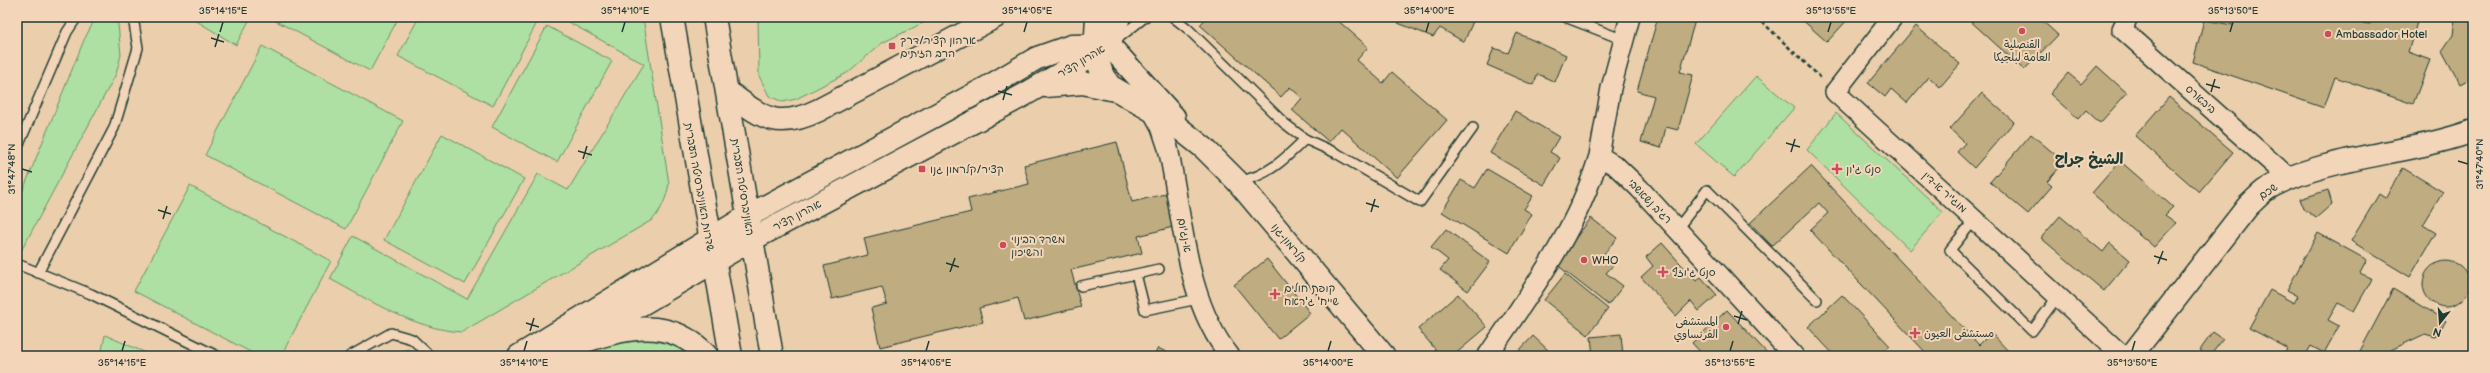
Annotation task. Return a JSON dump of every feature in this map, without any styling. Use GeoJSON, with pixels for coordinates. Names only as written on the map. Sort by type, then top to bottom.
{"type":"FeatureCollection","features":[{"type":"Feature","properties":{"kind":"street","name":"שדרות האוניברסיטה העברית"},"geometry":{"type":"LineString","coordinates":[[672,17],[713,262],[731,356]]}},
{"type":"Feature","properties":{"kind":"street","name":"האוניברסיטה העברית"},"geometry":{"type":"LineString","coordinates":[[714,17],[772,356]]}},
{"type":"Feature","properties":{"kind":"street"},"geometry":{"type":"LineString","coordinates":[[719,48],[721,17]]}},
{"type":"Feature","properties":{"kind":"street"},"geometry":{"type":"LineString","coordinates":[[727,91],[761,114],[777,120],[790,121],[819,110],[995,17]]}},
{"type":"Feature","properties":{"kind":"street"},"geometry":{"type":"LineString","coordinates":[[1097,17],[1099,48]]}},
{"type":"Feature","properties":{"kind":"street"},"geometry":{"type":"LineString","coordinates":[[1099,48],[1119,17]]}},
{"type":"Feature","properties":{"kind":"street"},"geometry":{"type":"LineString","coordinates":[[1488,355],[1532,290],[1577,217],[1590,187],[1599,156],[1611,88],[1630,17]]}},
{"type":"Feature","properties":{"kind":"street"},"geometry":{"type":"LineString","coordinates":[[1835,92],[1893,17]]}},
{"type":"Feature","properties":{"kind":"street","name":"ביבארס"},"geometry":{"type":"LineString","coordinates":[[2128,17],[2122,29],[2289,178]]}},
{"type":"Feature","properties":{"kind":"street","name":"אהרון קציר"},"geometry":{"type":"LineString","coordinates":[[519,356],[748,216],[988,87],[1037,58],[1066,48],[1099,48]]}},
{"type":"Feature","properties":{"kind":"street","name":"אהרון קציר"},"geometry":{"type":"LineString","coordinates":[[561,351],[751,240],[1024,94],[1099,48]]}},
{"type":"Feature","properties":{"kind":"street","name":"קלרמון-גנו"},"geometry":{"type":"LineString","coordinates":[[1099,48],[1103,76],[1115,90],[1151,109],[1189,134]]}},
{"type":"Feature","properties":{"kind":"street","name":"קלרמון-גנו"},"geometry":{"type":"LineString","coordinates":[[1099,48],[1144,82],[1189,134],[1237,181],[1384,356]]}},
{"type":"Feature","properties":{"kind":"street"},"geometry":{"type":"LineString","coordinates":[[1024,94],[1039,88],[1071,83],[1092,84],[1115,90]]}},
{"type":"Feature","properties":{"kind":"street","name":"מוג'יר א-דין"},"geometry":{"type":"LineString","coordinates":[[1835,92],[2123,356]]}},
{"type":"Feature","properties":{"kind":"street","name":"א-נג'ום"},"geometry":{"type":"LineString","coordinates":[[1151,109],[1161,127],[1168,148],[1198,299],[1216,337],[1230,356]]}},
{"type":"Feature","properties":{"kind":"street","name":"שכם"},"geometry":{"type":"LineString","coordinates":[[2131,356],[2248,206],[2270,186],[2320,168],[2440,142],[2473,131]]}},
{"type":"Feature","properties":{"kind":"street","name":"רג'ב נשאשבי"},"geometry":{"type":"LineString","coordinates":[[1599,156],[1616,166],[1677,229],[1794,356]]}},
{"type":"Feature","properties":{"kind":"street"},"geometry":{"type":"LineString","coordinates":[[561,351],[620,331],[650,328],[682,336],[698,346],[707,356]]}},
{"type":"Feature","properties":{"kind":"lane"},"geometry":{"type":"LineString","coordinates":[[17,149],[67,32],[77,17]]}},
{"type":"Feature","properties":{"kind":"lane"},"geometry":{"type":"LineString","coordinates":[[38,273],[114,128],[138,48],[133,17]]}},
{"type":"Feature","properties":{"kind":"lane"},"geometry":{"type":"LineString","coordinates":[[1099,48],[1145,17]]}},
{"type":"Feature","properties":{"kind":"lane"},"geometry":{"type":"LineString","coordinates":[[1173,17],[1192,32],[1284,123],[1305,139],[1336,152],[1420,202],[1473,128]]}},
{"type":"Feature","properties":{"kind":"lane"},"geometry":{"type":"LineString","coordinates":[[1565,17],[1624,40]]}},
{"type":"Feature","properties":{"kind":"lane"},"geometry":{"type":"LineString","coordinates":[[1237,181],[1256,176],[1275,166],[1305,139]]}},
{"type":"Feature","properties":{"kind":"lane"},"geometry":{"type":"LineString","coordinates":[[1677,229],[1707,190],[1816,300]]}},
{"type":"Feature","properties":{"kind":"lane"},"geometry":{"type":"LineString","coordinates":[[1974,219],[1950,250],[2032,331],[2058,296]]}},
{"type":"Feature","properties":{"kind":"lane"},"geometry":{"type":"LineString","coordinates":[[17,264],[91,294],[217,356]]}},
{"type":"Feature","properties":{"kind":"lane"},"geometry":{"type":"LineString","coordinates":[[1081,286],[1159,269]]}},
{"type":"Feature","properties":{"kind":"lane"},"geometry":{"type":"LineString","coordinates":[[1136,274],[1145,310],[1198,299]]}},
{"type":"Feature","properties":{"kind":"lane"},"geometry":{"type":"LineString","coordinates":[[350,356],[391,333],[412,339],[428,355]]}},
{"type":"Feature","properties":{"kind":"path"},"geometry":{"type":"LineString","coordinates":[[1757,17],[1835,92]]}},
{"type":"Feature","properties":{"kind":"green space"},"geometry":{"type":"Polygon","coordinates":[[[96,17],[110,17],[118,24],[121,55],[116,74],[20,253],[17,252],[17,205],[84,40],[96,17]]]}},
{"type":"Feature","properties":{"kind":"green space"},"geometry":{"type":"Polygon","coordinates":[[[190,17],[251,17],[236,45],[190,17]]]}},
{"type":"Feature","properties":{"kind":"green space"},"geometry":{"type":"Polygon","coordinates":[[[276,17],[399,17],[370,71],[274,20],[276,17]]]}},
{"type":"Feature","properties":{"kind":"green space"},"geometry":{"type":"Polygon","coordinates":[[[419,17],[540,17],[493,106],[398,56],[419,17]]]}},
{"type":"Feature","properties":{"kind":"green space"},"geometry":{"type":"Polygon","coordinates":[[[564,17],[643,17],[669,184],[663,204],[652,220],[462,332],[444,330],[410,320],[377,305],[330,279],[353,236],[467,299],[538,174],[568,190],[644,64],[563,19],[564,17]]]}},
{"type":"Feature","properties":{"kind":"green space"},"geometry":{"type":"Polygon","coordinates":[[[758,17],[935,17],[882,43],[847,73],[796,99],[783,102],[769,96],[759,76],[758,17]]]}},
{"type":"Feature","properties":{"kind":"green space"},"geometry":{"type":"Polygon","coordinates":[[[547,26],[612,61],[557,162],[492,127],[547,26]]]}},
{"type":"Feature","properties":{"kind":"green space"},"geometry":{"type":"Polygon","coordinates":[[[262,46],[403,121],[346,229],[205,155],[262,46]]]}},
{"type":"Feature","properties":{"kind":"green space"},"geometry":{"type":"Polygon","coordinates":[[[1756,76],[1794,108],[1734,177],[1696,144],[1756,76]]]}},
{"type":"Feature","properties":{"kind":"green space"},"geometry":{"type":"Polygon","coordinates":[[[1836,113],[1943,212],[1910,250],[1807,150],[1836,113]]]}},
{"type":"Feature","properties":{"kind":"green space"},"geometry":{"type":"Polygon","coordinates":[[[442,134],[524,179],[465,284],[384,240],[442,134]]]}},
{"type":"Feature","properties":{"kind":"green space"},"geometry":{"type":"Polygon","coordinates":[[[190,186],[331,261],[281,356],[258,356],[134,291],[190,186]]]}},
{"type":"Feature","properties":{"kind":"green space"},"geometry":{"type":"Polygon","coordinates":[[[105,335],[153,356],[101,356],[105,335]]]}},
{"type":"Feature","properties":{"kind":"green space"},"geometry":{"type":"Polygon","coordinates":[[[644,337],[666,339],[696,356],[584,356],[612,344],[644,337]]]}},
{"type":"Feature","properties":{"kind":"green space"},"geometry":{"type":"Polygon","coordinates":[[[408,349],[417,354],[414,356],[383,356],[408,349]]]}},
{"type":"Feature","properties":{"kind":"building"},"geometry":{"type":"Polygon","coordinates":[[[1207,17],[1334,17],[1368,47],[1357,60],[1383,83],[1392,72],[1447,120],[1397,178],[1341,128],[1329,142],[1292,110],[1302,98],[1290,87],[1281,97],[1200,25],[1207,17]]]}},
{"type":"Feature","properties":{"kind":"building"},"geometry":{"type":"Polygon","coordinates":[[[1401,17],[1475,17],[1464,42],[1440,28],[1433,37],[1398,23],[1401,17]]]}},
{"type":"Feature","properties":{"kind":"building"},"geometry":{"type":"Polygon","coordinates":[[[1658,17],[1696,17],[1680,72],[1693,75],[1678,130],[1666,127],[1661,148],[1641,142],[1654,96],[1637,91],[1658,17]]]}},
{"type":"Feature","properties":{"kind":"building"},"geometry":{"type":"Polygon","coordinates":[[[1799,17],[1850,17],[1827,42],[1799,17]]]}},
{"type":"Feature","properties":{"kind":"building"},"geometry":{"type":"Polygon","coordinates":[[[1966,17],[2038,17],[2058,35],[2024,70],[1966,17]]]}},
{"type":"Feature","properties":{"kind":"building","name":"Ambassador Hotel"},"geometry":{"type":"Polygon","coordinates":[[[2235,17],[2329,17],[2334,20],[2370,24],[2372,17],[2412,17],[2418,19],[2408,52],[2430,60],[2413,104],[2335,77],[2324,108],[2193,62],[2204,20],[2233,25],[2235,17]]]}},
{"type":"Feature","properties":{"kind":"building"},"geometry":{"type":"Polygon","coordinates":[[[2455,17],[2473,17],[2473,77],[2460,84],[2442,51],[2453,35],[2455,17]]]}},
{"type":"Feature","properties":{"kind":"building"},"geometry":{"type":"Polygon","coordinates":[[[1916,26],[1960,64],[1940,87],[1929,77],[1907,103],[1891,89],[1885,97],[1868,83],[1916,26]]]}},
{"type":"Feature","properties":{"kind":"building"},"geometry":{"type":"Polygon","coordinates":[[[1517,33],[1566,55],[1555,82],[1538,74],[1533,85],[1487,65],[1494,48],[1508,53],[1517,33]]]}},
{"type":"Feature","properties":{"kind":"building"},"geometry":{"type":"Polygon","coordinates":[[[2097,66],[2127,93],[2100,123],[2086,110],[2078,119],[2050,94],[2068,73],[2081,84],[2097,66]]]}},
{"type":"Feature","properties":{"kind":"building"},"geometry":{"type":"Polygon","coordinates":[[[1982,93],[2014,122],[1974,168],[1957,152],[1965,143],[1950,129],[1982,93]]]}},
{"type":"Feature","properties":{"kind":"building"},"geometry":{"type":"Polygon","coordinates":[[[2169,97],[2233,152],[2199,192],[2135,136],[2169,97]]]}},
{"type":"Feature","properties":{"kind":"building"},"geometry":{"type":"Polygon","coordinates":[[[1515,111],[1559,137],[1550,152],[1560,158],[1544,185],[1490,153],[1515,111]]]}},
{"type":"Feature","properties":{"kind":"building"},"geometry":{"type":"Polygon","coordinates":[[[2031,134],[2064,162],[2047,182],[2052,186],[2028,214],[1990,182],[2031,134]]]}},
{"type":"Feature","properties":{"kind":"building","name":"משרד הבינוי והשיכון"},"geometry":{"type":"Polygon","coordinates":[[[1117,142],[1132,202],[1169,193],[1177,226],[1138,236],[1142,253],[1071,270],[1081,307],[1024,321],[1018,298],[979,308],[983,322],[880,347],[871,308],[887,304],[882,287],[832,299],[824,266],[868,255],[864,238],[971,212],[968,199],[1029,184],[1024,165],[1117,142]]]}},
{"type":"Feature","properties":{"kind":"building"},"geometry":{"type":"Polygon","coordinates":[[[2120,161],[2173,207],[2165,215],[2176,223],[2154,247],[2092,193],[2120,161]]]}},
{"type":"Feature","properties":{"kind":"building"},"geometry":{"type":"Polygon","coordinates":[[[1811,166],[1979,345],[1991,333],[2013,356],[1929,356],[1810,230],[1828,213],[1819,203],[1772,246],[1750,223],[1811,166]]]}},
{"type":"Feature","properties":{"kind":"building"},"geometry":{"type":"Polygon","coordinates":[[[2403,168],[2443,192],[2423,225],[2436,233],[2410,277],[2351,241],[2379,194],[2385,198],[2403,168]]]}},
{"type":"Feature","properties":{"kind":"building"},"geometry":{"type":"Polygon","coordinates":[[[1487,169],[1533,196],[1524,209],[1532,214],[1509,253],[1442,212],[1461,180],[1475,188],[1487,169]]]}},
{"type":"Feature","properties":{"kind":"building"},"geometry":{"type":"Polygon","coordinates":[[[2328,190],[2332,204],[2316,218],[2304,209],[2300,199],[2328,190]]]}},
{"type":"Feature","properties":{"kind":"building"},"geometry":{"type":"Polygon","coordinates":[[[2060,216],[2103,252],[2110,243],[2130,260],[2104,291],[2041,238],[2060,216]]]}},
{"type":"Feature","properties":{"kind":"building","name":"WHO"},"geometry":{"type":"Polygon","coordinates":[[[1591,218],[1617,238],[1603,255],[1614,264],[1606,273],[1623,286],[1608,305],[1556,264],[1591,218]]]}},
{"type":"Feature","properties":{"kind":"building"},"geometry":{"type":"Polygon","coordinates":[[[1446,229],[1490,262],[1468,291],[1440,270],[1448,260],[1431,247],[1446,229]]]}},
{"type":"Feature","properties":{"kind":"building"},"geometry":{"type":"Polygon","coordinates":[[[2318,233],[2367,260],[2360,273],[2372,279],[2354,311],[2338,303],[2328,320],[2339,326],[2324,353],[2311,346],[2305,356],[2284,356],[2287,348],[2249,328],[2270,290],[2294,303],[2298,296],[2287,290],[2318,233]]]}},
{"type":"Feature","properties":{"kind":"building"},"geometry":{"type":"Polygon","coordinates":[[[1662,243],[1696,281],[1701,277],[1717,295],[1699,311],[1691,301],[1676,316],[1641,277],[1653,266],[1646,257],[1662,243]]]}},
{"type":"Feature","properties":{"kind":"building"},"geometry":{"type":"Polygon","coordinates":[[[1267,259],[1310,313],[1278,339],[1234,285],[1267,259]]]}},
{"type":"Feature","properties":{"kind":"building"},"geometry":{"type":"Polygon","coordinates":[[[2446,261],[2459,265],[2465,271],[2469,284],[2465,297],[2459,303],[2446,307],[2433,303],[2427,297],[2423,284],[2427,271],[2433,265],[2446,261]]]}},
{"type":"Feature","properties":{"kind":"building"},"geometry":{"type":"Polygon","coordinates":[[[1565,274],[1608,309],[1588,335],[1544,300],[1565,274]]]}},
{"type":"Feature","properties":{"kind":"building"},"geometry":{"type":"Polygon","coordinates":[[[2393,289],[2446,321],[2435,337],[2425,334],[2378,356],[2366,356],[2360,351],[2393,289]]]}},
{"type":"Feature","properties":{"kind":"building"},"geometry":{"type":"Polygon","coordinates":[[[1458,294],[1487,327],[1453,356],[1441,356],[1418,329],[1458,294]]]}},
{"type":"Feature","properties":{"kind":"building"},"geometry":{"type":"Polygon","coordinates":[[[1842,295],[1890,346],[1879,356],[1835,356],[1808,327],[1842,295]]]}},
{"type":"Feature","properties":{"kind":"building","name":"المستشفى الفرنساوي"},"geometry":{"type":"Polygon","coordinates":[[[1727,310],[1770,356],[1704,356],[1692,343],[1727,310]]]}},
{"type":"Feature","properties":{"kind":"building"},"geometry":{"type":"Polygon","coordinates":[[[2213,332],[2223,339],[2210,356],[2207,356],[2200,350],[2213,332]]]}},
{"type":"Feature","properties":{"kind":"building"},"geometry":{"type":"Polygon","coordinates":[[[1621,334],[1623,356],[1593,356],[1591,337],[1621,334]]]}},
{"type":"Feature","properties":{"kind":"building"},"geometry":{"type":"Polygon","coordinates":[[[1533,336],[1548,350],[1543,355],[1544,356],[1514,356],[1533,336]]]}},
{"type":"Feature","properties":{"kind":"building"},"geometry":{"type":"Polygon","coordinates":[[[1158,348],[1174,356],[1154,356],[1158,348]]]}},
{"type":"Feature","properties":{"kind":"place","name":"القنصلية العامة لبلجيكا"},"geometry":{"type":"Point","coordinates":[2022,31]}},
{"type":"Feature","properties":{"kind":"place","name":"Ambassador Hotel"},"geometry":{"type":"Point","coordinates":[2328,34]}},
{"type":"Feature","properties":{"kind":"place","name":"ארהון קציר/דרך הרב הזיתים"},"geometry":{"type":"Point","coordinates":[892,46]}},
{"type":"Feature","properties":{"kind":"place","name":"קציר/קלרמון גנו"},"geometry":{"type":"Point","coordinates":[922,169]}},
{"type":"Feature","properties":{"kind":"place","name":"סנט ג'ון"},"geometry":{"type":"Point","coordinates":[1837,169]}},
{"type":"Feature","properties":{"kind":"place","name":"משרד הבינוי והשיכון"},"geometry":{"type":"Point","coordinates":[1003,245]}},
{"type":"Feature","properties":{"kind":"place","name":"WHO"},"geometry":{"type":"Point","coordinates":[1584,260]}},
{"type":"Feature","properties":{"kind":"place","name":"סנט ג'וזף"},"geometry":{"type":"Point","coordinates":[1663,272]}},
{"type":"Feature","properties":{"kind":"place","name":"קופת חולים שייח' ג'ראח"},"geometry":{"type":"Point","coordinates":[1275,294]}},
{"type":"Feature","properties":{"kind":"place","name":"المستشفى الفرنساوي"},"geometry":{"type":"Point","coordinates":[1726,327]}},
{"type":"Feature","properties":{"kind":"place","name":"مستشفى العيون"},"geometry":{"type":"Point","coordinates":[1915,333]}},
{"type":"Feature","properties":{"kind":"district","name":"الشيخ جراح"},"geometry":{"type":"Point","coordinates":[2089,159]}}]}
